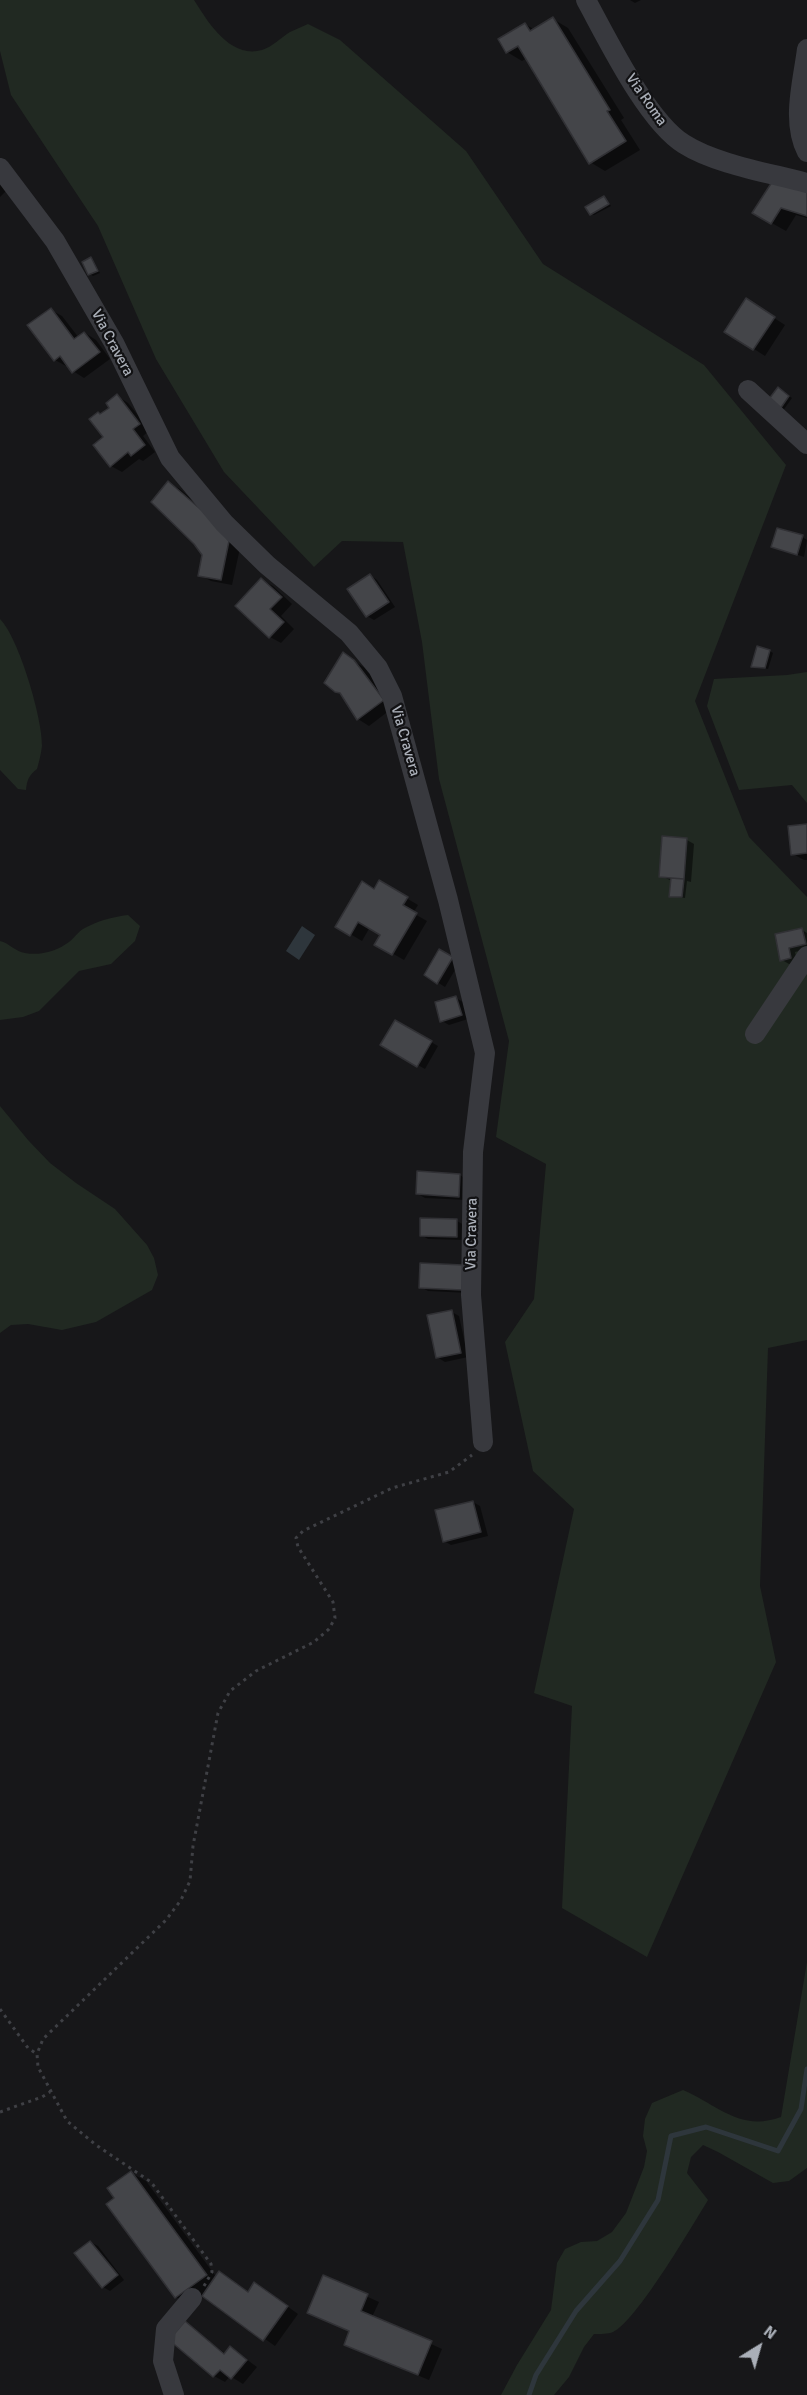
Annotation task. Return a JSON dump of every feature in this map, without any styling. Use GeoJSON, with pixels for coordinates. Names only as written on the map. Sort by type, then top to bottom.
{"type":"FeatureCollection","features":[{"type":"Feature","properties":{"kind":"street","name":"Via Roma"},"geometry":{"type":"LineString","coordinates":[[586,0],[631,80],[669,133],[699,152],[807,183]]}},
{"type":"Feature","properties":{"kind":"street"},"geometry":{"type":"LineString","coordinates":[[807,49],[798,116],[801,138],[807,152]]}},
{"type":"Feature","properties":{"kind":"street","name":"Via Cravera"},"geometry":{"type":"LineString","coordinates":[[0,168],[61,251],[114,343],[170,458],[224,523],[267,565],[349,633],[378,668],[392,696],[448,900],[485,1053],[473,1152],[471,1295],[483,1442]]}},
{"type":"Feature","properties":{"kind":"street"},"geometry":{"type":"LineString","coordinates":[[748,390],[807,444]]}},
{"type":"Feature","properties":{"kind":"street"},"geometry":{"type":"LineString","coordinates":[[755,1034],[807,956]]}},
{"type":"Feature","properties":{"kind":"street"},"geometry":{"type":"LineString","coordinates":[[174,2395],[163,2361],[166,2329],[192,2298]]}},
{"type":"Feature","properties":{"kind":"path"},"geometry":{"type":"LineString","coordinates":[[192,2298],[209,2278],[212,2271],[211,2264],[151,2182],[96,2145],[67,2121],[38,2067],[37,2054],[43,2039],[166,1920],[181,1900],[190,1881],[192,1846],[218,1713],[230,1690],[255,1671],[314,1642],[329,1629],[335,1618],[333,1602],[298,1547],[296,1538],[303,1531],[392,1488],[449,1472],[469,1458],[483,1442]]}},
{"type":"Feature","properties":{"kind":"path"},"geometry":{"type":"LineString","coordinates":[[0,2009],[28,2048],[37,2054]]}},
{"type":"Feature","properties":{"kind":"path"},"geometry":{"type":"LineString","coordinates":[[0,2112],[50,2092]]}},
{"type":"Feature","properties":{"kind":"shaded area"},"geometry":{"type":"Polygon","coordinates":[[[0,0],[194,0],[221,37],[240,49],[262,50],[290,32],[308,24],[340,40],[466,151],[543,264],[704,365],[786,465],[695,701],[749,837],[807,897],[807,1340],[768,1348],[760,1586],[776,1662],[647,1957],[562,1908],[572,1706],[534,1693],[574,1509],[533,1471],[505,1342],[534,1299],[546,1164],[496,1137],[509,1041],[439,779],[422,642],[403,542],[342,541],[314,567],[224,472],[156,359],[98,226],[11,95],[0,51],[0,0]]]}},
{"type":"Feature","properties":{"kind":"shaded area"},"geometry":{"type":"Polygon","coordinates":[[[0,619],[15,643],[39,718],[42,746],[37,769],[29,778],[26,790],[18,789],[0,770],[0,619]]]}},
{"type":"Feature","properties":{"kind":"shaded area"},"geometry":{"type":"Polygon","coordinates":[[[807,672],[807,803],[792,785],[739,790],[707,706],[714,679],[807,672]]]}},
{"type":"Feature","properties":{"kind":"shaded area"},"geometry":{"type":"Polygon","coordinates":[[[128,915],[140,926],[135,941],[111,964],[79,971],[39,1011],[23,1017],[0,1020],[0,941],[22,952],[42,953],[64,945],[81,930],[94,924],[128,915]]]}},
{"type":"Feature","properties":{"kind":"shaded area"},"geometry":{"type":"Polygon","coordinates":[[[302,926],[315,935],[299,960],[286,951],[302,926]]]}},
{"type":"Feature","properties":{"kind":"shaded area"},"geometry":{"type":"Polygon","coordinates":[[[0,1106],[50,1163],[115,1209],[147,1245],[154,1258],[158,1275],[152,1290],[96,1322],[62,1330],[28,1324],[11,1325],[0,1333],[0,1106]]]}},
{"type":"Feature","properties":{"kind":"shaded area"},"geometry":{"type":"Polygon","coordinates":[[[807,1962],[807,2168],[789,2181],[773,2183],[703,2145],[691,2157],[687,2173],[708,2200],[663,2272],[635,2311],[623,2325],[613,2332],[594,2334],[584,2347],[569,2377],[554,2395],[501,2395],[551,2310],[557,2263],[565,2249],[581,2242],[597,2241],[612,2232],[626,2213],[644,2167],[647,2151],[643,2136],[645,2119],[652,2103],[683,2090],[741,2119],[766,2121],[781,2117],[807,1962]]]}},
{"type":"Feature","properties":{"kind":"building"},"geometry":{"type":"Polygon","coordinates":[[[553,17],[610,110],[607,111],[626,141],[589,164],[518,46],[506,53],[498,39],[525,23],[530,31],[553,17]]]}},
{"type":"Feature","properties":{"kind":"building"},"geometry":{"type":"Polygon","coordinates":[[[772,182],[807,191],[807,216],[781,208],[771,224],[752,213],[772,182]]]}},
{"type":"Feature","properties":{"kind":"building"},"geometry":{"type":"Polygon","coordinates":[[[604,196],[609,204],[590,215],[585,207],[604,196]]]}},
{"type":"Feature","properties":{"kind":"building"},"geometry":{"type":"Polygon","coordinates":[[[91,257],[98,271],[88,275],[82,262],[91,257]]]}},
{"type":"Feature","properties":{"kind":"building"},"geometry":{"type":"Polygon","coordinates":[[[746,298],[775,317],[753,350],[724,332],[746,298]]]}},
{"type":"Feature","properties":{"kind":"building"},"geometry":{"type":"Polygon","coordinates":[[[51,308],[74,339],[84,332],[100,352],[72,373],[60,356],[54,361],[27,325],[51,308]]]}},
{"type":"Feature","properties":{"kind":"building"},"geometry":{"type":"Polygon","coordinates":[[[778,387],[789,396],[778,412],[766,403],[778,387]]]}},
{"type":"Feature","properties":{"kind":"building"},"geometry":{"type":"Polygon","coordinates":[[[117,394],[140,424],[133,429],[145,445],[131,456],[128,452],[110,467],[93,445],[103,437],[89,419],[109,408],[106,403],[117,394]]]}},
{"type":"Feature","properties":{"kind":"building"},"geometry":{"type":"Polygon","coordinates":[[[168,481],[213,520],[229,541],[221,580],[198,576],[202,555],[194,544],[151,502],[168,481]]]}},
{"type":"Feature","properties":{"kind":"building"},"geometry":{"type":"Polygon","coordinates":[[[777,528],[803,535],[797,555],[771,547],[777,528]]]}},
{"type":"Feature","properties":{"kind":"building"},"geometry":{"type":"Polygon","coordinates":[[[370,574],[389,602],[366,617],[347,589],[370,574]]]}},
{"type":"Feature","properties":{"kind":"building"},"geometry":{"type":"Polygon","coordinates":[[[261,578],[282,597],[270,609],[284,622],[269,638],[235,606],[261,578]]]}},
{"type":"Feature","properties":{"kind":"building"},"geometry":{"type":"Polygon","coordinates":[[[757,646],[770,650],[765,668],[751,667],[757,646]]]}},
{"type":"Feature","properties":{"kind":"building"},"geometry":{"type":"Polygon","coordinates":[[[343,652],[354,660],[384,700],[357,720],[340,693],[335,692],[324,683],[343,652]]]}},
{"type":"Feature","properties":{"kind":"building"},"geometry":{"type":"Polygon","coordinates":[[[807,824],[807,853],[791,855],[788,826],[807,824]]]}},
{"type":"Feature","properties":{"kind":"building"},"geometry":{"type":"Polygon","coordinates":[[[662,836],[687,838],[684,879],[659,877],[662,836]]]}},
{"type":"Feature","properties":{"kind":"building"},"geometry":{"type":"Polygon","coordinates":[[[671,878],[684,879],[682,897],[669,897],[671,878]]]}},
{"type":"Feature","properties":{"kind":"building"},"geometry":{"type":"Polygon","coordinates":[[[379,880],[408,897],[403,905],[417,913],[392,955],[374,945],[380,935],[358,922],[350,936],[335,927],[362,881],[374,889],[379,880]]]}},
{"type":"Feature","properties":{"kind":"building"},"geometry":{"type":"Polygon","coordinates":[[[802,928],[806,944],[789,948],[791,958],[780,961],[775,934],[802,928]]]}},
{"type":"Feature","properties":{"kind":"building"},"geometry":{"type":"Polygon","coordinates":[[[439,949],[453,957],[437,984],[424,975],[439,949]]]}},
{"type":"Feature","properties":{"kind":"building"},"geometry":{"type":"Polygon","coordinates":[[[456,996],[462,1015],[440,1022],[435,1002],[456,996]]]}},
{"type":"Feature","properties":{"kind":"building"},"geometry":{"type":"Polygon","coordinates":[[[395,1020],[432,1041],[417,1067],[380,1045],[395,1020]]]}},
{"type":"Feature","properties":{"kind":"building"},"geometry":{"type":"Polygon","coordinates":[[[417,1171],[460,1174],[459,1197],[416,1194],[417,1171]]]}},
{"type":"Feature","properties":{"kind":"building"},"geometry":{"type":"Polygon","coordinates":[[[420,1218],[457,1219],[457,1237],[420,1236],[420,1218]]]}},
{"type":"Feature","properties":{"kind":"building"},"geometry":{"type":"Polygon","coordinates":[[[420,1263],[463,1265],[462,1290],[419,1288],[420,1263]]]}},
{"type":"Feature","properties":{"kind":"building"},"geometry":{"type":"Polygon","coordinates":[[[452,1310],[461,1353],[436,1358],[427,1315],[452,1310]]]}},
{"type":"Feature","properties":{"kind":"building"},"geometry":{"type":"Polygon","coordinates":[[[473,1501],[481,1532],[443,1542],[435,1510],[473,1501]]]}},
{"type":"Feature","properties":{"kind":"building"},"geometry":{"type":"Polygon","coordinates":[[[131,2171],[207,2275],[175,2298],[106,2204],[114,2198],[107,2188],[131,2171]]]}},
{"type":"Feature","properties":{"kind":"building"},"geometry":{"type":"Polygon","coordinates":[[[90,2241],[118,2275],[102,2288],[74,2253],[90,2241]]]}},
{"type":"Feature","properties":{"kind":"building"},"geometry":{"type":"Polygon","coordinates":[[[219,2271],[248,2292],[254,2282],[288,2306],[263,2341],[202,2296],[219,2271]]]}},
{"type":"Feature","properties":{"kind":"building"},"geometry":{"type":"Polygon","coordinates":[[[323,2275],[368,2294],[361,2311],[432,2341],[418,2375],[344,2345],[349,2331],[307,2313],[323,2275]]]}},
{"type":"Feature","properties":{"kind":"building"},"geometry":{"type":"Polygon","coordinates":[[[185,2321],[224,2354],[230,2346],[247,2360],[231,2379],[220,2370],[213,2377],[169,2340],[185,2321]]]}},
{"type":"Feature","properties":{"kind":"waterway"},"geometry":{"type":"LineString","coordinates":[[529,2395],[536,2375],[576,2311],[620,2261],[658,2200],[671,2136],[706,2127],[778,2151],[801,2109],[807,2069]]}}]}
